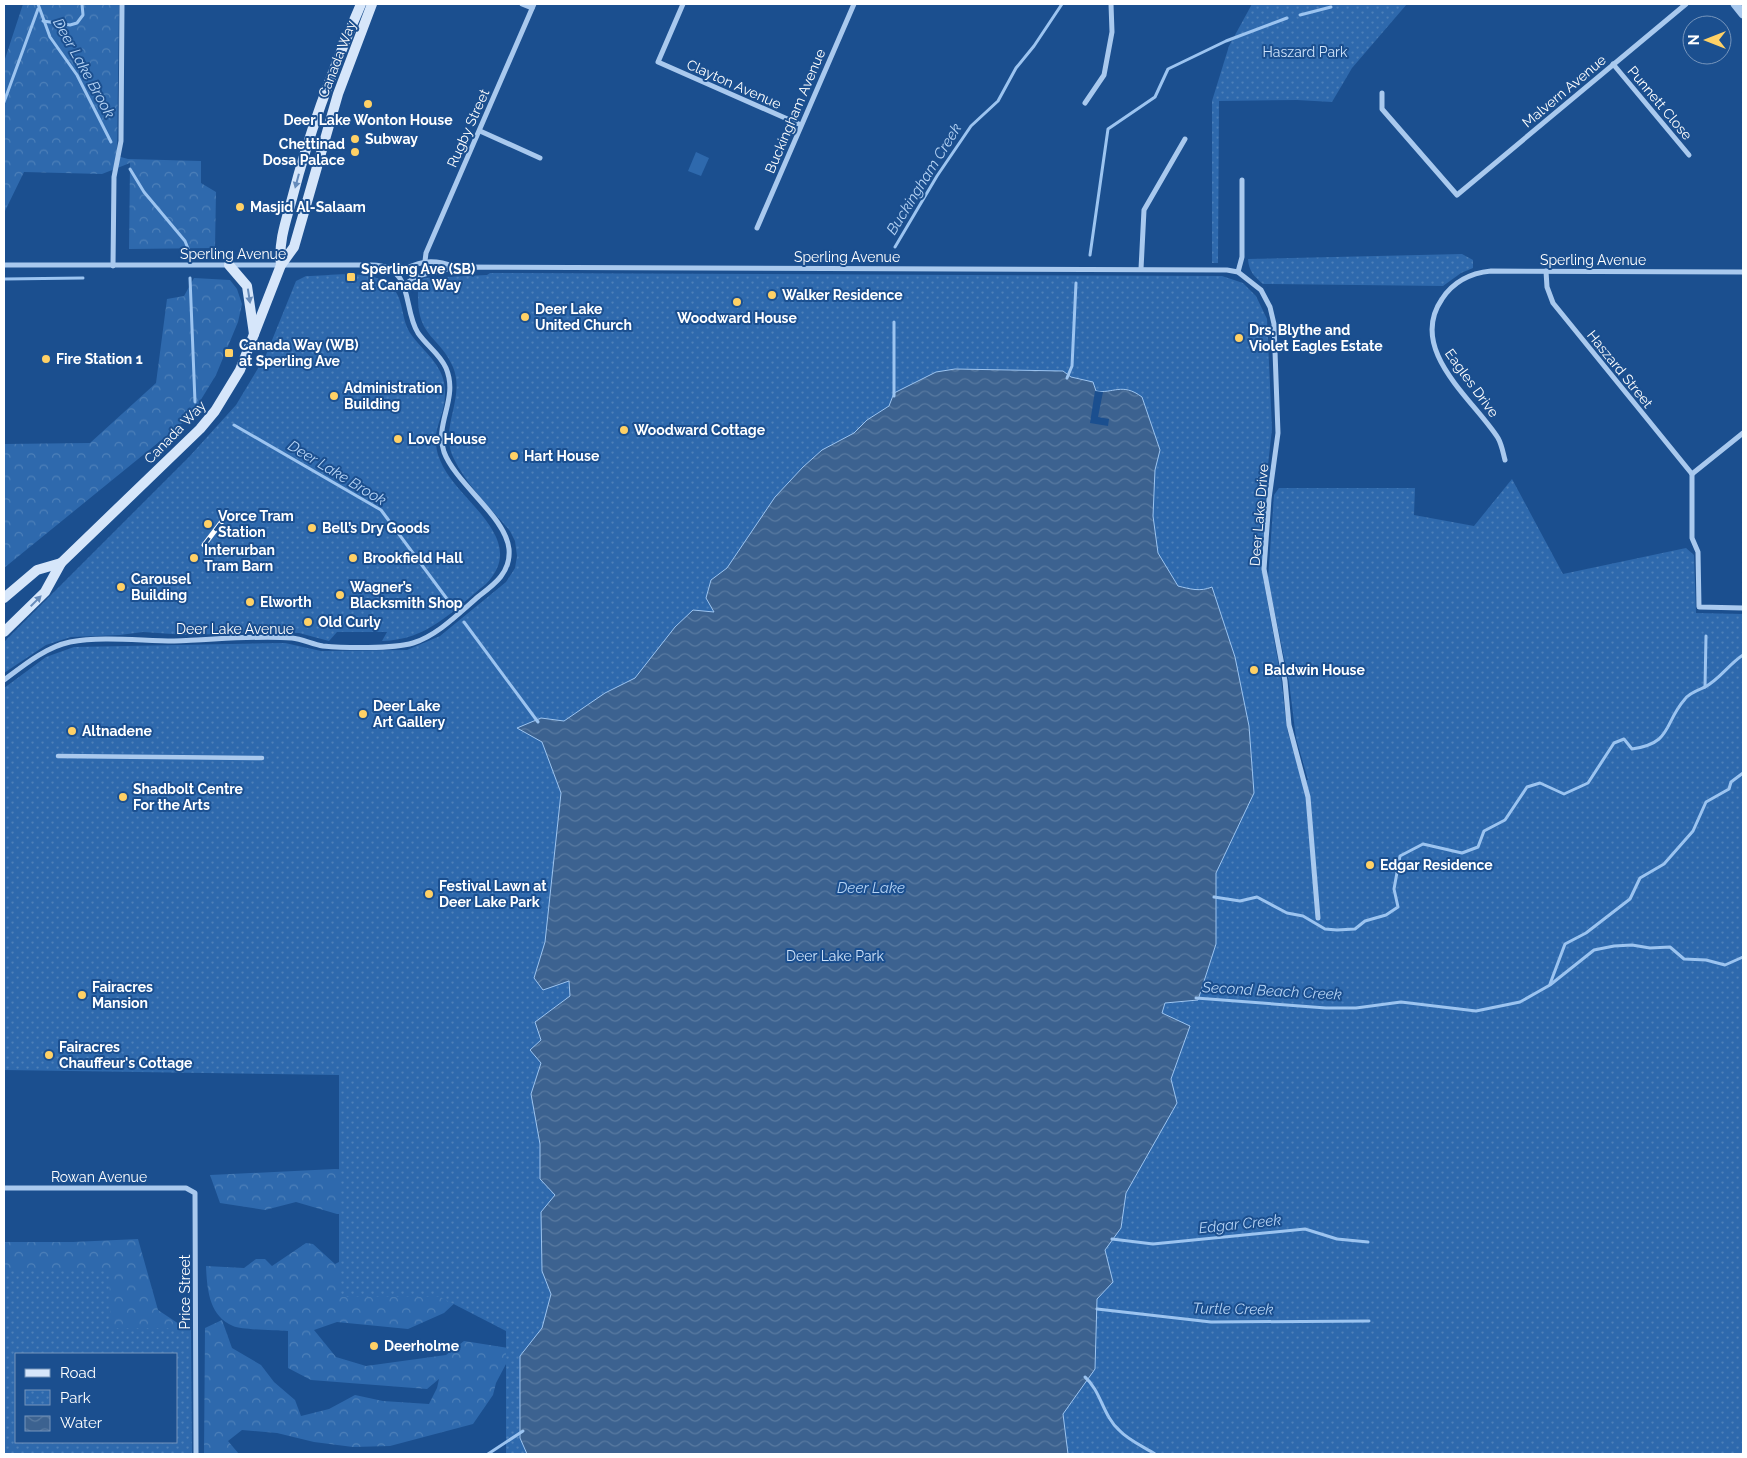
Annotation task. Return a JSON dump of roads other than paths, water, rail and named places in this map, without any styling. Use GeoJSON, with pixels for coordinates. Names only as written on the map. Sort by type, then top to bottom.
{"type":"FeatureCollection","features":[{"type":"Feature","properties":{"kind":"main road","name":"Canada Way"},"geometry":{"type":"LineString","coordinates":[[281,265],[280,244],[305,150],[335,66],[361,4]]}},
{"type":"Feature","properties":{"kind":"main road","name":"Canada Way"},"geometry":{"type":"LineString","coordinates":[[4,632],[45,592],[61,563],[175,454],[215,411],[240,370],[281,265],[294,247],[338,94],[372,4]]}},
{"type":"Feature","properties":{"kind":"main road"},"geometry":{"type":"LineString","coordinates":[[229,265],[247,286],[254,335]]}},
{"type":"Feature","properties":{"kind":"main road","name":"Canada Way"},"geometry":{"type":"LineString","coordinates":[[4,598],[37,570],[61,563]]}},
{"type":"Feature","properties":{"kind":"street"},"geometry":{"type":"LineString","coordinates":[[113,266],[114,177],[121,140],[122,4]]}},
{"type":"Feature","properties":{"kind":"street"},"geometry":{"type":"LineString","coordinates":[[522,4],[533,6]]}},
{"type":"Feature","properties":{"kind":"street","name":"Clayton Avenue"},"geometry":{"type":"LineString","coordinates":[[684,4],[658,62],[801,125]]}},
{"type":"Feature","properties":{"kind":"street","name":"Buckingham Avenue"},"geometry":{"type":"LineString","coordinates":[[757,228],[854,4]]}},
{"type":"Feature","properties":{"kind":"street"},"geometry":{"type":"LineString","coordinates":[[1085,103],[1104,75],[1112,32],[1111,4]]}},
{"type":"Feature","properties":{"kind":"street","name":"Malvern Avenue"},"geometry":{"type":"LineString","coordinates":[[1382,93],[1382,109],[1457,195],[1686,4]]}},
{"type":"Feature","properties":{"kind":"street"},"geometry":{"type":"LineString","coordinates":[[1735,4],[1743,14]]}},
{"type":"Feature","properties":{"kind":"street","name":"Rugby Street"},"geometry":{"type":"LineString","coordinates":[[425,261],[426,253],[533,6]]}},
{"type":"Feature","properties":{"kind":"street","name":"Punnett Close"},"geometry":{"type":"LineString","coordinates":[[1613,64],[1689,155]]}},
{"type":"Feature","properties":{"kind":"street"},"geometry":{"type":"LineString","coordinates":[[480,131],[540,158]]}},
{"type":"Feature","properties":{"kind":"street"},"geometry":{"type":"LineString","coordinates":[[1141,269],[1144,210],[1185,139]]}},
{"type":"Feature","properties":{"kind":"street"},"geometry":{"type":"LineString","coordinates":[[1238,272],[1242,257],[1242,180]]}},
{"type":"Feature","properties":{"kind":"street"},"geometry":{"type":"LineString","coordinates":[[397,274],[410,266],[425,261]]}},
{"type":"Feature","properties":{"kind":"street","name":"Sperling Avenue"},"geometry":{"type":"LineString","coordinates":[[425,261],[441,262],[455,267],[1141,269],[1227,270],[1238,272]]}},
{"type":"Feature","properties":{"kind":"street","name":"Sperling Avenue"},"geometry":{"type":"LineString","coordinates":[[4,265],[384,266],[397,274]]}},
{"type":"Feature","properties":{"kind":"street","name":"Sperling Avenue"},"geometry":{"type":"LineString","coordinates":[[404,285],[418,274],[441,272],[455,267]]}},
{"type":"Feature","properties":{"kind":"street","name":"Haszard Street"},"geometry":{"type":"LineString","coordinates":[[1546,271],[1547,286],[1553,303],[1692,474]]}},
{"type":"Feature","properties":{"kind":"street","name":"Deer Lake Drive"},"geometry":{"type":"LineString","coordinates":[[1238,272],[1255,284],[1266,298],[1274,324],[1278,433],[1269,499],[1264,569],[1285,681],[1289,725],[1308,797],[1318,918]]}},
{"type":"Feature","properties":{"kind":"street","name":"Sperling Avenue"},"geometry":{"type":"LineString","coordinates":[[1448,291],[1462,280],[1483,272],[1743,272]]}},
{"type":"Feature","properties":{"kind":"street","name":"Deer Lake Avenue"},"geometry":{"type":"LineString","coordinates":[[4,680],[46,651],[61,644],[84,641],[178,641],[247,637],[293,638],[325,646],[406,644],[434,633],[495,584],[507,566],[508,544],[503,531],[456,472],[445,454],[441,437],[451,395],[449,375],[440,356],[415,326],[404,285],[397,274]]}},
{"type":"Feature","properties":{"kind":"street","name":"Eagles Drive"},"geometry":{"type":"LineString","coordinates":[[1448,291],[1439,303],[1434,319],[1432,334],[1436,353],[1443,366],[1498,438],[1505,460]]}},
{"type":"Feature","properties":{"kind":"street"},"geometry":{"type":"LineString","coordinates":[[1743,433],[1692,474],[1692,538],[1698,552],[1699,607],[1743,608]]}},
{"type":"Feature","properties":{"kind":"street"},"geometry":{"type":"LineString","coordinates":[[58,756],[262,758]]}},
{"type":"Feature","properties":{"kind":"street","name":"Rowan Avenue"},"geometry":{"type":"LineString","coordinates":[[4,1188],[186,1188],[194,1191]]}},
{"type":"Feature","properties":{"kind":"street","name":"Price Street"},"geometry":{"type":"LineString","coordinates":[[194,1191],[197,1198],[196,1454]]}},
{"type":"Feature","properties":{"kind":"water","name":"Deer Lake"},"geometry":{"type":"Polygon","coordinates":[[[955,369],[1063,371],[1071,377],[1093,382],[1096,391],[1123,389],[1142,397],[1160,450],[1155,470],[1153,516],[1158,553],[1178,586],[1199,590],[1212,587],[1235,657],[1249,726],[1254,793],[1216,873],[1216,944],[1198,1000],[1165,1003],[1162,1013],[1190,1026],[1171,1079],[1177,1103],[1126,1193],[1121,1228],[1105,1250],[1113,1282],[1097,1299],[1095,1369],[1063,1414],[1068,1454],[527,1454],[520,1438],[520,1356],[542,1328],[551,1294],[542,1271],[541,1212],[555,1195],[540,1179],[540,1144],[531,1094],[541,1063],[530,1050],[541,1040],[535,1022],[570,996],[569,981],[543,990],[534,978],[545,942],[561,793],[542,742],[517,728],[541,718],[564,721],[605,693],[635,678],[675,627],[693,610],[714,612],[706,598],[711,580],[727,568],[775,497],[803,467],[822,450],[854,433],[867,420],[889,406],[894,393],[936,372],[955,369]]]}},
{"type":"Feature","properties":{"kind":"waterway","name":"Deer Lake Brook"},"geometry":{"type":"LineString","coordinates":[[38,4],[50,37],[77,75],[111,142]]}},
{"type":"Feature","properties":{"kind":"waterway"},"geometry":{"type":"LineString","coordinates":[[43,21],[70,25],[77,23],[83,15],[82,4]]}},
{"type":"Feature","properties":{"kind":"waterway","name":"Buckingham Creek"},"geometry":{"type":"LineString","coordinates":[[895,247],[937,176],[971,126],[998,101],[1016,68],[1034,46],[1062,4]]}},
{"type":"Feature","properties":{"kind":"waterway"},"geometry":{"type":"LineString","coordinates":[[1300,15],[1331,7]]}},
{"type":"Feature","properties":{"kind":"waterway"},"geometry":{"type":"LineString","coordinates":[[4,102],[38,9]]}},
{"type":"Feature","properties":{"kind":"waterway"},"geometry":{"type":"LineString","coordinates":[[1090,255],[1108,129],[1155,97],[1168,69],[1226,41],[1287,18]]}},
{"type":"Feature","properties":{"kind":"waterway","name":"Deer Lake Brook"},"geometry":{"type":"LineString","coordinates":[[130,169],[144,192],[185,241],[189,251]]}},
{"type":"Feature","properties":{"kind":"waterway"},"geometry":{"type":"LineString","coordinates":[[4,279],[83,278]]}},
{"type":"Feature","properties":{"kind":"waterway","name":"Deer Lake Brook"},"geometry":{"type":"LineString","coordinates":[[190,278],[195,402]]}},
{"type":"Feature","properties":{"kind":"waterway"},"geometry":{"type":"LineString","coordinates":[[1067,378],[1072,366],[1076,283]]}},
{"type":"Feature","properties":{"kind":"waterway","name":"Buckingham Creek"},"geometry":{"type":"LineString","coordinates":[[894,322],[894,396]]}},
{"type":"Feature","properties":{"kind":"waterway","name":"Deer Lake Brook"},"geometry":{"type":"LineString","coordinates":[[234,425],[381,510],[450,603]]}},
{"type":"Feature","properties":{"kind":"waterway","name":"Deer Lake Brook"},"geometry":{"type":"LineString","coordinates":[[464,622],[538,722]]}},
{"type":"Feature","properties":{"kind":"waterway"},"geometry":{"type":"LineString","coordinates":[[1705,687],[1706,636]]}},
{"type":"Feature","properties":{"kind":"waterway"},"geometry":{"type":"LineString","coordinates":[[1214,897],[1240,901],[1257,897],[1287,913],[1303,916],[1325,929],[1355,929],[1365,921],[1386,915],[1398,907],[1394,889],[1400,856],[1423,844],[1462,853],[1478,847],[1484,831],[1505,820],[1527,787],[1540,783],[1564,794],[1588,783],[1614,743],[1624,739],[1632,749],[1654,742],[1666,731],[1678,708],[1687,697],[1710,684],[1743,655]]}},
{"type":"Feature","properties":{"kind":"waterway"},"geometry":{"type":"LineString","coordinates":[[1550,984],[1565,944],[1586,933],[1630,899],[1640,878],[1664,864],[1693,831],[1706,802],[1729,789],[1731,782],[1743,773]]}},
{"type":"Feature","properties":{"kind":"waterway","name":"Second Beach Creek"},"geometry":{"type":"LineString","coordinates":[[1196,998],[1326,1008],[1356,1008],[1401,1002],[1476,1011],[1520,1002],[1550,985],[1594,950],[1632,945],[1650,948],[1670,947],[1684,959],[1706,960],[1725,965],[1743,957]]}},
{"type":"Feature","properties":{"kind":"waterway","name":"Edgar Creek"},"geometry":{"type":"LineString","coordinates":[[1112,1239],[1153,1244],[1305,1229],[1337,1239],[1368,1242]]}},
{"type":"Feature","properties":{"kind":"waterway","name":"Turtle Creek"},"geometry":{"type":"LineString","coordinates":[[1097,1309],[1211,1322],[1369,1321]]}},
{"type":"Feature","properties":{"kind":"waterway"},"geometry":{"type":"LineString","coordinates":[[1085,1377],[1095,1389],[1109,1418],[1123,1434],[1155,1454]]}},
{"type":"Feature","properties":{"kind":"waterway"},"geometry":{"type":"LineString","coordinates":[[488,1454],[523,1431]]}},
{"type":"Feature","properties":{"kind":"railway"},"geometry":{"type":"LineString","coordinates":[[204,545],[223,520]]}},
{"type":"Feature","properties":{"kind":"place","name":"Deer Lake Wonton House"},"geometry":{"type":"Point","coordinates":[368,104]}},
{"type":"Feature","properties":{"kind":"place","name":"Subway"},"geometry":{"type":"Point","coordinates":[355,139]}},
{"type":"Feature","properties":{"kind":"place","name":"Chettinad Dosa Palace"},"geometry":{"type":"Point","coordinates":[355,152]}},
{"type":"Feature","properties":{"kind":"place","name":"Masjid Al-Salaam"},"geometry":{"type":"Point","coordinates":[240,207]}},
{"type":"Feature","properties":{"kind":"place","name":"Sperling Ave (SB) at Canada Way"},"geometry":{"type":"Point","coordinates":[351,277]}},
{"type":"Feature","properties":{"kind":"place","name":"Walker Residence"},"geometry":{"type":"Point","coordinates":[772,295]}},
{"type":"Feature","properties":{"kind":"place","name":"Woodward House"},"geometry":{"type":"Point","coordinates":[737,302]}},
{"type":"Feature","properties":{"kind":"place","name":"Deer Lake United Church"},"geometry":{"type":"Point","coordinates":[525,317]}},
{"type":"Feature","properties":{"kind":"place","name":"Drs. Blythe and Violet Eagles Estate"},"geometry":{"type":"Point","coordinates":[1239,338]}},
{"type":"Feature","properties":{"kind":"place","name":"Canada Way (WB) at Sperling Ave"},"geometry":{"type":"Point","coordinates":[229,353]}},
{"type":"Feature","properties":{"kind":"place","name":"Fire Station 1"},"geometry":{"type":"Point","coordinates":[46,359]}},
{"type":"Feature","properties":{"kind":"place","name":"Administration Building"},"geometry":{"type":"Point","coordinates":[334,396]}},
{"type":"Feature","properties":{"kind":"place","name":"Woodward Cottage"},"geometry":{"type":"Point","coordinates":[624,430]}},
{"type":"Feature","properties":{"kind":"place","name":"Love House"},"geometry":{"type":"Point","coordinates":[398,439]}},
{"type":"Feature","properties":{"kind":"place","name":"Hart House"},"geometry":{"type":"Point","coordinates":[514,456]}},
{"type":"Feature","properties":{"kind":"place","name":"Vorce Tram Station"},"geometry":{"type":"Point","coordinates":[208,524]}},
{"type":"Feature","properties":{"kind":"place","name":"Bell’s Dry Goods"},"geometry":{"type":"Point","coordinates":[312,528]}},
{"type":"Feature","properties":{"kind":"place","name":"Interurban Tram Barn"},"geometry":{"type":"Point","coordinates":[194,558]}},
{"type":"Feature","properties":{"kind":"place","name":"Brookfield Hall"},"geometry":{"type":"Point","coordinates":[353,558]}},
{"type":"Feature","properties":{"kind":"place","name":"Carousel Building"},"geometry":{"type":"Point","coordinates":[121,587]}},
{"type":"Feature","properties":{"kind":"place","name":"Wagner’s Blacksmith Shop"},"geometry":{"type":"Point","coordinates":[340,595]}},
{"type":"Feature","properties":{"kind":"place","name":"Elworth"},"geometry":{"type":"Point","coordinates":[250,602]}},
{"type":"Feature","properties":{"kind":"place","name":"Old Curly"},"geometry":{"type":"Point","coordinates":[308,622]}},
{"type":"Feature","properties":{"kind":"place","name":"Baldwin House"},"geometry":{"type":"Point","coordinates":[1254,670]}},
{"type":"Feature","properties":{"kind":"place","name":"Deer Lake Art Gallery"},"geometry":{"type":"Point","coordinates":[363,714]}},
{"type":"Feature","properties":{"kind":"place","name":"Altnadene"},"geometry":{"type":"Point","coordinates":[72,731]}},
{"type":"Feature","properties":{"kind":"place","name":"Shadbolt Centre For the Arts"},"geometry":{"type":"Point","coordinates":[123,797]}},
{"type":"Feature","properties":{"kind":"place","name":"Edgar Residence"},"geometry":{"type":"Point","coordinates":[1370,865]}},
{"type":"Feature","properties":{"kind":"place","name":"Festival Lawn at Deer Lake Park"},"geometry":{"type":"Point","coordinates":[429,894]}},
{"type":"Feature","properties":{"kind":"place","name":"Fairacres Mansion"},"geometry":{"type":"Point","coordinates":[82,995]}},
{"type":"Feature","properties":{"kind":"place","name":"Fairacres Chauffeur's Cottage"},"geometry":{"type":"Point","coordinates":[49,1055]}},
{"type":"Feature","properties":{"kind":"place","name":"Deerholme"},"geometry":{"type":"Point","coordinates":[374,1346]}},
{"type":"Feature","properties":{"kind":"park label","name":"Haszard Park"},"geometry":{"type":"Point","coordinates":[1305,52]}},
{"type":"Feature","properties":{"kind":"park label","name":"Deer Lake Park"},"geometry":{"type":"Point","coordinates":[835,956]}}]}
